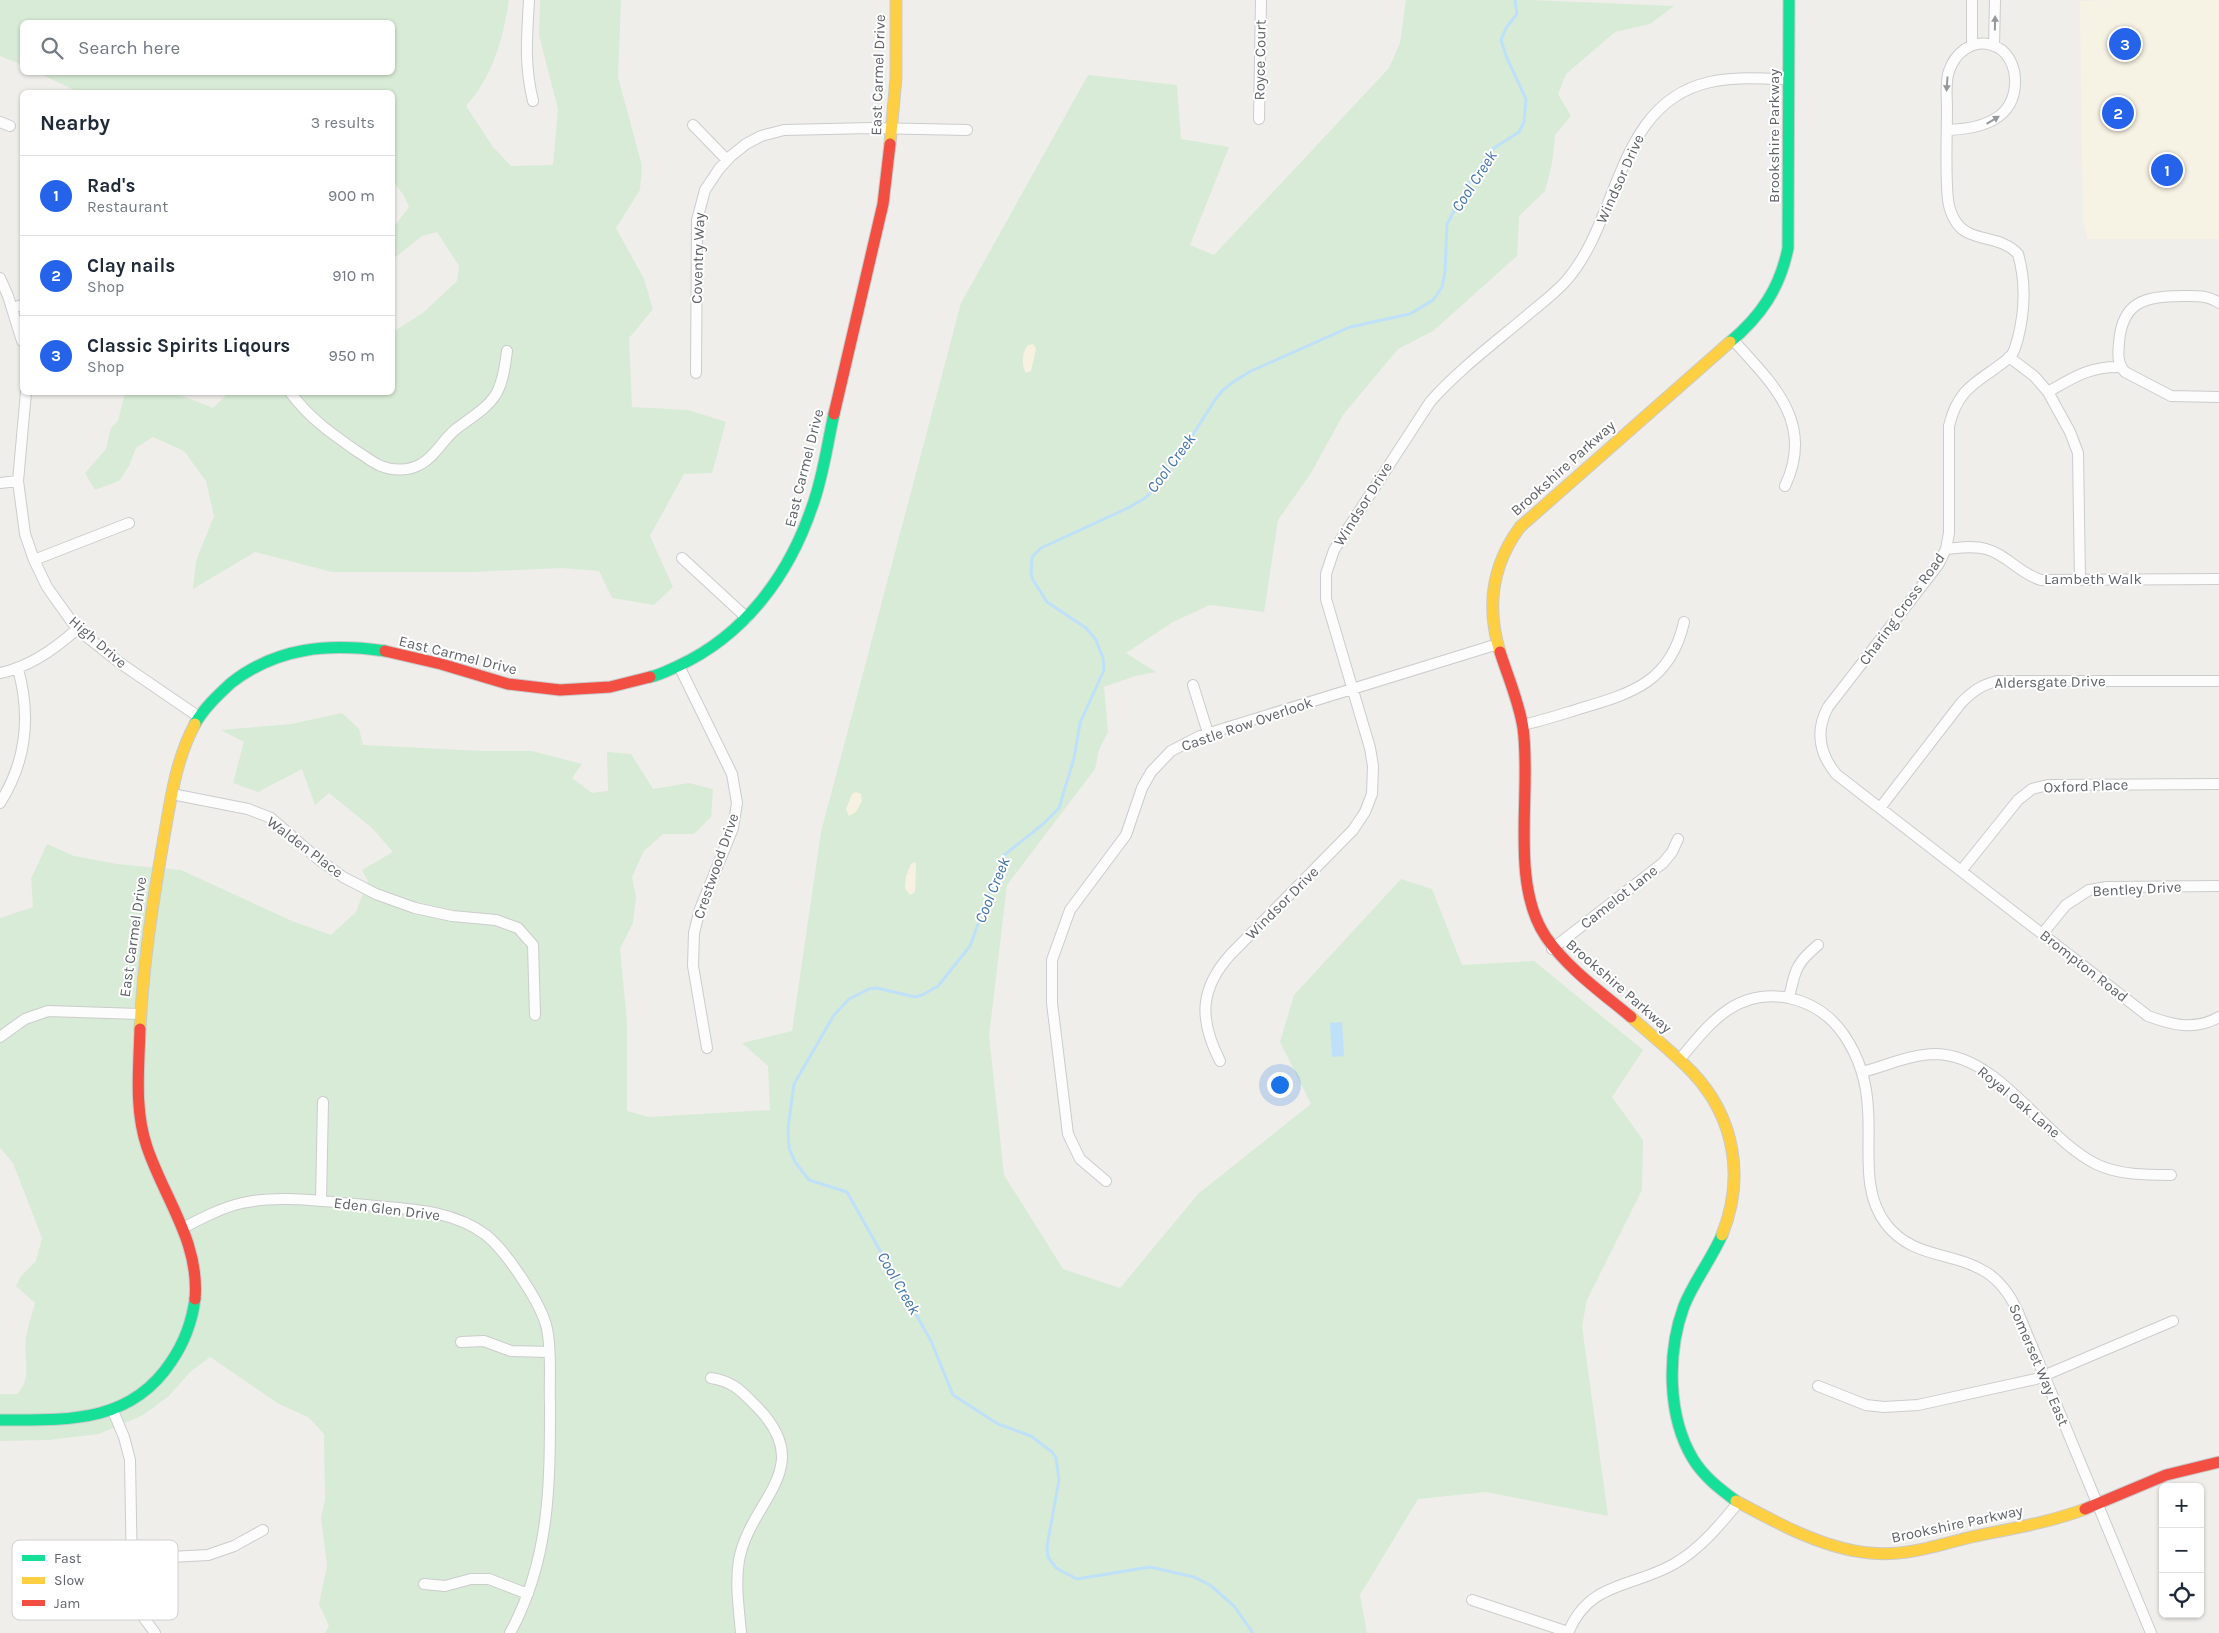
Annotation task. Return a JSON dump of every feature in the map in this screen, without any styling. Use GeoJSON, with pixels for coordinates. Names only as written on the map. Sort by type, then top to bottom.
{"type":"FeatureCollection","features":[{"type":"Feature","properties":{"kind":"street"},"geometry":{"type":"LineString","coordinates":[[529,0],[526,59],[527,76],[533,100]]}},
{"type":"Feature","properties":{"kind":"street","name":"East Carmel Drive"},"geometry":{"type":"LineString","coordinates":[[0,1420],[60,1420],[85,1418],[113,1411],[132,1401],[156,1381],[174,1360],[186,1337],[195,1302],[195,1266],[183,1228],[160,1179],[142,1130],[138,1088],[139,1014],[148,920],[181,756],[189,736],[200,717],[218,695],[257,666],[284,654],[310,648],[332,647],[383,652],[431,661],[506,684],[556,689],[617,686],[644,680],[679,666],[711,649],[747,618],[770,593],[789,564],[803,535],[813,506],[883,204],[896,78],[896,0]]}},
{"type":"Feature","properties":{"kind":"street","name":"Royce Court"},"geometry":{"type":"LineString","coordinates":[[1259,119],[1261,0]]}},
{"type":"Feature","properties":{"kind":"street","name":"Brookshire Parkway"},"geometry":{"type":"LineString","coordinates":[[1789,0],[1789,234],[1786,262],[1775,293],[1766,307],[1733,340],[1537,508],[1519,526],[1502,556],[1495,576],[1492,611],[1498,644],[1522,725],[1525,756],[1526,882],[1534,915],[1552,949],[1563,960],[1680,1059],[1702,1081],[1720,1110],[1731,1139],[1735,1178],[1732,1204],[1724,1230],[1685,1304],[1675,1333],[1673,1362],[1675,1407],[1684,1444],[1693,1460],[1710,1482],[1738,1503],[1837,1545],[1874,1554],[1903,1552],[2040,1522],[2097,1504],[2173,1473],[2219,1462]]}},
{"type":"Feature","properties":{"kind":"street"},"geometry":{"type":"LineString","coordinates":[[1972,0],[1972,45]]}},
{"type":"Feature","properties":{"kind":"street"},"geometry":{"type":"LineString","coordinates":[[1994,46],[1995,0]]}},
{"type":"Feature","properties":{"kind":"street"},"geometry":{"type":"LineString","coordinates":[[1946,130],[1969,130],[1988,124],[1998,118],[2013,98],[2015,88],[2013,68],[2000,49],[1983,42],[1972,45],[1954,61],[1949,71],[1946,130],[1948,201],[1956,223],[1964,231],[2005,243],[2018,254],[2024,307],[2015,350],[2009,357],[2034,376],[2048,392],[2070,432],[2078,453],[2080,580]]}},
{"type":"Feature","properties":{"kind":"street","name":"Windsor Drive"},"geometry":{"type":"LineString","coordinates":[[1220,1061],[1208,1036],[1205,1016],[1206,1000],[1215,973],[1230,954],[1353,830],[1369,802],[1374,776],[1372,756],[1327,608],[1325,591],[1328,568],[1334,550],[1421,414],[1446,384],[1554,292],[1573,272],[1594,236],[1636,139],[1648,121],[1665,103],[1686,90],[1712,81],[1789,79]]}},
{"type":"Feature","properties":{"kind":"street"},"geometry":{"type":"LineString","coordinates":[[0,122],[10,126]]}},
{"type":"Feature","properties":{"kind":"street"},"geometry":{"type":"LineString","coordinates":[[693,125],[727,160]]}},
{"type":"Feature","properties":{"kind":"street","name":"Coventry Way"},"geometry":{"type":"LineString","coordinates":[[696,373],[697,220],[705,190],[727,160],[746,144],[761,136],[784,130],[892,128],[967,130]]}},
{"type":"Feature","properties":{"kind":"street"},"geometry":{"type":"LineString","coordinates":[[0,278],[17,307],[20,327]]}},
{"type":"Feature","properties":{"kind":"street"},"geometry":{"type":"LineString","coordinates":[[2219,303],[2204,296],[2157,296],[2143,300],[2123,320],[2118,359],[2125,372],[2171,396],[2219,397]]}},
{"type":"Feature","properties":{"kind":"street"},"geometry":{"type":"LineString","coordinates":[[1733,340],[1775,388],[1792,417],[1796,437],[1796,456],[1793,470],[1785,486]]}},
{"type":"Feature","properties":{"kind":"street"},"geometry":{"type":"LineString","coordinates":[[292,395],[301,408],[321,426],[379,466],[396,470],[410,468],[421,464],[429,458],[455,430],[493,401],[504,380],[507,351]]}},
{"type":"Feature","properties":{"kind":"street","name":"Charing Cross Road"},"geometry":{"type":"LineString","coordinates":[[1961,870],[1836,774],[1821,751],[1819,734],[1821,720],[1828,707],[1938,565],[1946,549],[1949,533],[1949,426],[1952,414],[1964,392],[2009,357]]}},
{"type":"Feature","properties":{"kind":"street"},"geometry":{"type":"LineString","coordinates":[[2048,392],[2089,369],[2104,366],[2121,367]]}},
{"type":"Feature","properties":{"kind":"street","name":"High Drive"},"geometry":{"type":"LineString","coordinates":[[26,395],[18,481],[25,534],[34,560],[47,586],[77,629],[120,663],[200,717]]}},
{"type":"Feature","properties":{"kind":"street"},"geometry":{"type":"LineString","coordinates":[[0,483],[18,481]]}},
{"type":"Feature","properties":{"kind":"street"},"geometry":{"type":"LineString","coordinates":[[34,560],[129,523]]}},
{"type":"Feature","properties":{"kind":"street","name":"Lambeth Walk"},"geometry":{"type":"LineString","coordinates":[[1946,549],[1985,548],[2031,578],[2041,580],[2219,579]]}},
{"type":"Feature","properties":{"kind":"street"},"geometry":{"type":"LineString","coordinates":[[682,558],[747,618]]}},
{"type":"Feature","properties":{"kind":"street"},"geometry":{"type":"LineString","coordinates":[[1522,725],[1611,699],[1638,688],[1663,666],[1677,643],[1684,622]]}},
{"type":"Feature","properties":{"kind":"street"},"geometry":{"type":"LineString","coordinates":[[0,673],[18,669],[42,656],[77,629]]}},
{"type":"Feature","properties":{"kind":"street","name":"Castle Row Overlook"},"geometry":{"type":"LineString","coordinates":[[1106,1181],[1080,1159],[1068,1134],[1051,998],[1052,960],[1060,933],[1070,910],[1126,835],[1142,788],[1151,772],[1171,751],[1189,740],[1498,644]]}},
{"type":"Feature","properties":{"kind":"street","name":"Crestwood Drive"},"geometry":{"type":"LineString","coordinates":[[679,666],[732,774],[737,803],[733,828],[700,909],[694,933],[693,966],[708,1048]]}},
{"type":"Feature","properties":{"kind":"street"},"geometry":{"type":"LineString","coordinates":[[0,803],[7,792],[24,745],[24,704],[18,669]]}},
{"type":"Feature","properties":{"kind":"street","name":"Aldersgate Drive"},"geometry":{"type":"LineString","coordinates":[[1880,808],[1961,703],[1975,689],[1985,684],[1997,681],[2219,681]]}},
{"type":"Feature","properties":{"kind":"street"},"geometry":{"type":"LineString","coordinates":[[1193,685],[1208,734]]}},
{"type":"Feature","properties":{"kind":"street","name":"Oxford Place"},"geometry":{"type":"LineString","coordinates":[[1961,870],[2018,800],[2032,789],[2048,785],[2219,784]]}},
{"type":"Feature","properties":{"kind":"street","name":"Walden Place"},"geometry":{"type":"LineString","coordinates":[[172,794],[248,809],[271,818],[318,859],[343,877],[376,894],[416,908],[452,916],[496,920],[518,928],[533,945],[535,1015]]}},
{"type":"Feature","properties":{"kind":"street","name":"Camelot Lane"},"geometry":{"type":"LineString","coordinates":[[1552,949],[1663,863],[1672,852],[1678,838]]}},
{"type":"Feature","properties":{"kind":"street","name":"Brompton Road"},"geometry":{"type":"LineString","coordinates":[[1961,870],[2148,1016],[2167,1023],[2191,1026],[2211,1022],[2219,1017]]}},
{"type":"Feature","properties":{"kind":"street","name":"Bentley Drive"},"geometry":{"type":"LineString","coordinates":[[2043,933],[2066,905],[2089,890],[2107,887],[2219,886]]}},
{"type":"Feature","properties":{"kind":"street"},"geometry":{"type":"LineString","coordinates":[[1789,998],[1794,972],[1799,962],[1818,946]]}},
{"type":"Feature","properties":{"kind":"street","name":"Somerset Way East"},"geometry":{"type":"LineString","coordinates":[[1680,1059],[1716,1018],[1737,1004],[1758,998],[1789,998],[1819,1010],[1834,1022],[1846,1038],[1862,1072],[1868,1109],[1869,1180],[1872,1195],[1881,1218],[1898,1237],[1916,1249],[1968,1264],[1987,1273],[2008,1294],[2017,1310],[2151,1633]]}},
{"type":"Feature","properties":{"kind":"street"},"geometry":{"type":"LineString","coordinates":[[0,1037],[25,1019],[48,1011],[139,1014]]}},
{"type":"Feature","properties":{"kind":"street","name":"Royal Oak Lane"},"geometry":{"type":"LineString","coordinates":[[1862,1072],[1918,1056],[1936,1054],[1960,1058],[1988,1073],[2089,1160],[2120,1172],[2171,1175]]}},
{"type":"Feature","properties":{"kind":"street"},"geometry":{"type":"LineString","coordinates":[[321,1201],[323,1102]]}},
{"type":"Feature","properties":{"kind":"street","name":"Eden Glen Drive"},"geometry":{"type":"LineString","coordinates":[[183,1228],[214,1212],[242,1203],[270,1200],[321,1201],[435,1212],[464,1222],[487,1236],[506,1257],[534,1297],[547,1327],[549,1352],[550,1485],[546,1524],[528,1594],[510,1633]]}},
{"type":"Feature","properties":{"kind":"street"},"geometry":{"type":"LineString","coordinates":[[1818,1386],[1866,1405],[1906,1407],[2033,1380],[2173,1320]]}},
{"type":"Feature","properties":{"kind":"street"},"geometry":{"type":"LineString","coordinates":[[461,1342],[484,1341],[511,1351],[549,1352]]}},
{"type":"Feature","properties":{"kind":"street"},"geometry":{"type":"LineString","coordinates":[[711,1378],[735,1385],[774,1427],[782,1449],[781,1466],[777,1482],[748,1533],[739,1559],[737,1585],[741,1633]]}},
{"type":"Feature","properties":{"kind":"street"},"geometry":{"type":"LineString","coordinates":[[113,1411],[124,1437],[130,1460],[132,1540]]}},
{"type":"Feature","properties":{"kind":"street"},"geometry":{"type":"LineString","coordinates":[[1472,1600],[1568,1632],[1580,1612],[1597,1594],[1611,1587],[1655,1573],[1683,1558],[1703,1542],[1738,1503]]}},
{"type":"Feature","properties":{"kind":"street"},"geometry":{"type":"LineString","coordinates":[[178,1557],[208,1555],[234,1546],[264,1530]]}},
{"type":"Feature","properties":{"kind":"street"},"geometry":{"type":"LineString","coordinates":[[424,1584],[451,1586],[471,1579],[489,1579],[528,1594]]}},
{"type":"Feature","properties":{"kind":"street"},"geometry":{"type":"LineString","coordinates":[[145,1620],[155,1633]]}},
{"type":"Feature","properties":{"kind":"shaded area"},"geometry":{"type":"Polygon","coordinates":[[[2219,0],[2219,239],[2088,239],[2083,221],[2080,1],[2219,0]]]}},
{"type":"Feature","properties":{"kind":"green space"},"geometry":{"type":"Polygon","coordinates":[[[0,0],[509,0],[504,29],[490,70],[466,106],[493,147],[511,166],[553,165],[558,109],[539,35],[540,0],[621,0],[618,77],[642,166],[640,190],[616,228],[644,279],[653,309],[629,338],[632,407],[688,410],[726,422],[712,473],[684,474],[650,536],[673,587],[654,605],[612,598],[599,571],[561,568],[473,572],[332,572],[255,552],[193,589],[196,561],[214,516],[206,481],[184,451],[153,437],[136,448],[129,466],[119,481],[95,490],[85,473],[106,449],[111,428],[118,421],[124,395],[180,395],[213,408],[226,395],[395,395],[395,331],[424,312],[457,281],[459,266],[437,232],[422,236],[395,257],[395,225],[409,207],[403,194],[395,184],[395,90],[74,90],[43,75],[395,75],[395,20],[20,20],[20,64],[0,56],[0,0]]]}},
{"type":"Feature","properties":{"kind":"green space"},"geometry":{"type":"Polygon","coordinates":[[[1406,0],[1531,0],[1674,6],[1650,24],[1615,32],[1566,74],[1558,94],[1571,116],[1555,135],[1552,164],[1545,191],[1519,216],[1517,256],[1433,331],[1398,349],[1343,415],[1311,473],[1278,520],[1264,612],[1210,605],[1173,622],[1126,653],[1156,672],[1135,676],[1104,687],[1108,732],[1099,750],[1095,769],[1007,885],[989,1036],[1004,1175],[1063,1269],[1120,1288],[1199,1193],[1311,1104],[1280,1042],[1294,995],[1401,879],[1432,889],[1462,965],[1534,961],[1643,1050],[1612,1097],[1643,1140],[1642,1190],[1587,1300],[1582,1326],[1608,1516],[1486,1492],[1418,1499],[1360,1595],[1367,1633],[325,1633],[329,1626],[319,1604],[327,1566],[321,1518],[325,1500],[324,1434],[308,1417],[279,1404],[210,1357],[189,1373],[169,1396],[143,1415],[99,1434],[48,1440],[0,1441],[0,1394],[17,1394],[25,1382],[26,1337],[35,1303],[16,1286],[21,1276],[36,1261],[42,1238],[13,1163],[0,1148],[0,918],[33,907],[31,879],[47,844],[74,856],[117,864],[181,870],[292,921],[331,935],[356,912],[368,881],[362,870],[393,852],[372,828],[329,793],[315,805],[302,769],[258,792],[233,783],[244,742],[221,730],[291,724],[342,713],[359,729],[363,745],[482,751],[532,751],[582,764],[572,778],[592,793],[608,791],[607,752],[631,754],[653,789],[689,783],[713,789],[711,817],[694,834],[663,834],[644,851],[632,877],[636,897],[633,923],[620,949],[627,1022],[627,1111],[649,1117],[770,1110],[768,1066],[742,1043],[792,1031],[821,832],[961,303],[1088,75],[1177,85],[1181,139],[1229,147],[1190,245],[1214,255],[1389,68],[1400,43],[1406,0]]]}},
{"type":"Feature","properties":{"kind":"sand"},"geometry":{"type":"Polygon","coordinates":[[[1033,344],[1036,349],[1031,371],[1026,373],[1023,366],[1023,355],[1028,345],[1033,344]]]}},
{"type":"Feature","properties":{"kind":"sand"},"geometry":{"type":"Polygon","coordinates":[[[856,792],[861,794],[862,801],[856,812],[849,816],[846,809],[852,794],[856,792]]]}},
{"type":"Feature","properties":{"kind":"sand"},"geometry":{"type":"Polygon","coordinates":[[[915,862],[915,892],[910,895],[905,888],[906,876],[911,864],[915,862]]]}},
{"type":"Feature","properties":{"kind":"water"},"geometry":{"type":"Polygon","coordinates":[[[1342,1022],[1344,1056],[1332,1057],[1330,1023],[1342,1022]]]}},
{"type":"Feature","properties":{"kind":"waterway","name":"Cool Creek"},"geometry":{"type":"LineString","coordinates":[[1253,1633],[1234,1606],[1210,1585],[1194,1577],[1150,1567],[1077,1579],[1056,1568],[1048,1557],[1047,1546],[1059,1480],[1056,1458],[1052,1452],[1031,1436],[998,1424],[953,1395],[931,1341],[847,1192],[809,1180],[795,1162],[789,1148],[788,1128],[794,1084],[834,1015],[849,999],[869,989],[877,988],[915,997],[938,986],[970,946],[1003,856],[1043,824],[1059,808],[1074,758],[1080,723],[1104,670],[1103,658],[1096,640],[1086,628],[1047,602],[1033,580],[1031,573],[1032,557],[1041,548],[1128,508],[1145,498],[1158,486],[1176,461],[1215,400],[1233,382],[1251,371],[1350,327],[1410,314],[1433,300],[1442,287],[1445,272],[1447,224],[1472,178],[1491,150],[1519,132],[1524,122],[1526,99],[1506,56],[1501,40],[1506,28],[1517,14],[1515,0]]}},
{"type":"Feature","properties":{"kind":"traffic: fast"},"geometry":{"type":"LineString","coordinates":[[1730,342],[1751,322],[1768,300],[1780,276],[1788,248],[1789,0]]}},
{"type":"Feature","properties":{"kind":"traffic: fast"},"geometry":{"type":"LineString","coordinates":[[650,677],[678,666],[724,638],[762,600],[777,579],[791,556],[816,496],[834,414]]}},
{"type":"Feature","properties":{"kind":"traffic: fast"},"geometry":{"type":"LineString","coordinates":[[195,724],[207,707],[231,683],[249,671],[285,655],[304,650],[324,648],[385,651]]}},
{"type":"Feature","properties":{"kind":"traffic: fast"},"geometry":{"type":"LineString","coordinates":[[1722,1235],[1684,1306],[1678,1324],[1675,1343],[1672,1384],[1678,1423],[1684,1442],[1693,1459],[1707,1477],[1736,1501]]}},
{"type":"Feature","properties":{"kind":"traffic: fast"},"geometry":{"type":"LineString","coordinates":[[0,1420],[72,1418],[116,1408],[136,1397],[155,1382],[176,1355],[187,1332],[195,1299]]}},
{"type":"Feature","properties":{"kind":"traffic: slow"},"geometry":{"type":"LineString","coordinates":[[890,144],[896,78],[896,0]]}},
{"type":"Feature","properties":{"kind":"traffic: slow"},"geometry":{"type":"LineString","coordinates":[[1500,652],[1493,619],[1494,587],[1503,556],[1520,527],[1730,342]]}},
{"type":"Feature","properties":{"kind":"traffic: slow"},"geometry":{"type":"LineString","coordinates":[[140,1029],[149,933],[169,808],[183,751],[195,724]]}},
{"type":"Feature","properties":{"kind":"traffic: slow"},"geometry":{"type":"LineString","coordinates":[[1631,1017],[1693,1073],[1718,1109],[1727,1129],[1734,1171],[1729,1214],[1722,1235]]}},
{"type":"Feature","properties":{"kind":"traffic: slow"},"geometry":{"type":"LineString","coordinates":[[1736,1501],[1818,1541],[1853,1551],[1883,1554],[1921,1550],[2043,1522],[2085,1509]]}},
{"type":"Feature","properties":{"kind":"traffic: jam"},"geometry":{"type":"LineString","coordinates":[[834,414],[883,204],[890,144]]}},
{"type":"Feature","properties":{"kind":"traffic: jam"},"geometry":{"type":"LineString","coordinates":[[385,651],[441,664],[508,684],[560,690],[610,687],[650,677]]}},
{"type":"Feature","properties":{"kind":"traffic: jam"},"geometry":{"type":"LineString","coordinates":[[1500,652],[1516,699],[1523,728],[1525,753],[1525,864],[1528,890],[1535,915],[1546,937],[1564,959],[1585,980],[1631,1017]]}},
{"type":"Feature","properties":{"kind":"traffic: jam"},"geometry":{"type":"LineString","coordinates":[[140,1029],[138,1088],[143,1133],[154,1166],[179,1221],[192,1258],[195,1278],[195,1299]]}},
{"type":"Feature","properties":{"kind":"traffic: jam"},"geometry":{"type":"LineString","coordinates":[[2085,1509],[2166,1475],[2219,1462]]}},
{"type":"Feature","properties":{"kind":"place","name":"Classic Spirits Liqours"},"geometry":{"type":"Point","coordinates":[2125,44]}},
{"type":"Feature","properties":{"kind":"place","name":"Clay nails"},"geometry":{"type":"Point","coordinates":[2118,113]}},
{"type":"Feature","properties":{"kind":"place","name":"Rad's"},"geometry":{"type":"Point","coordinates":[2167,170]}}]}
